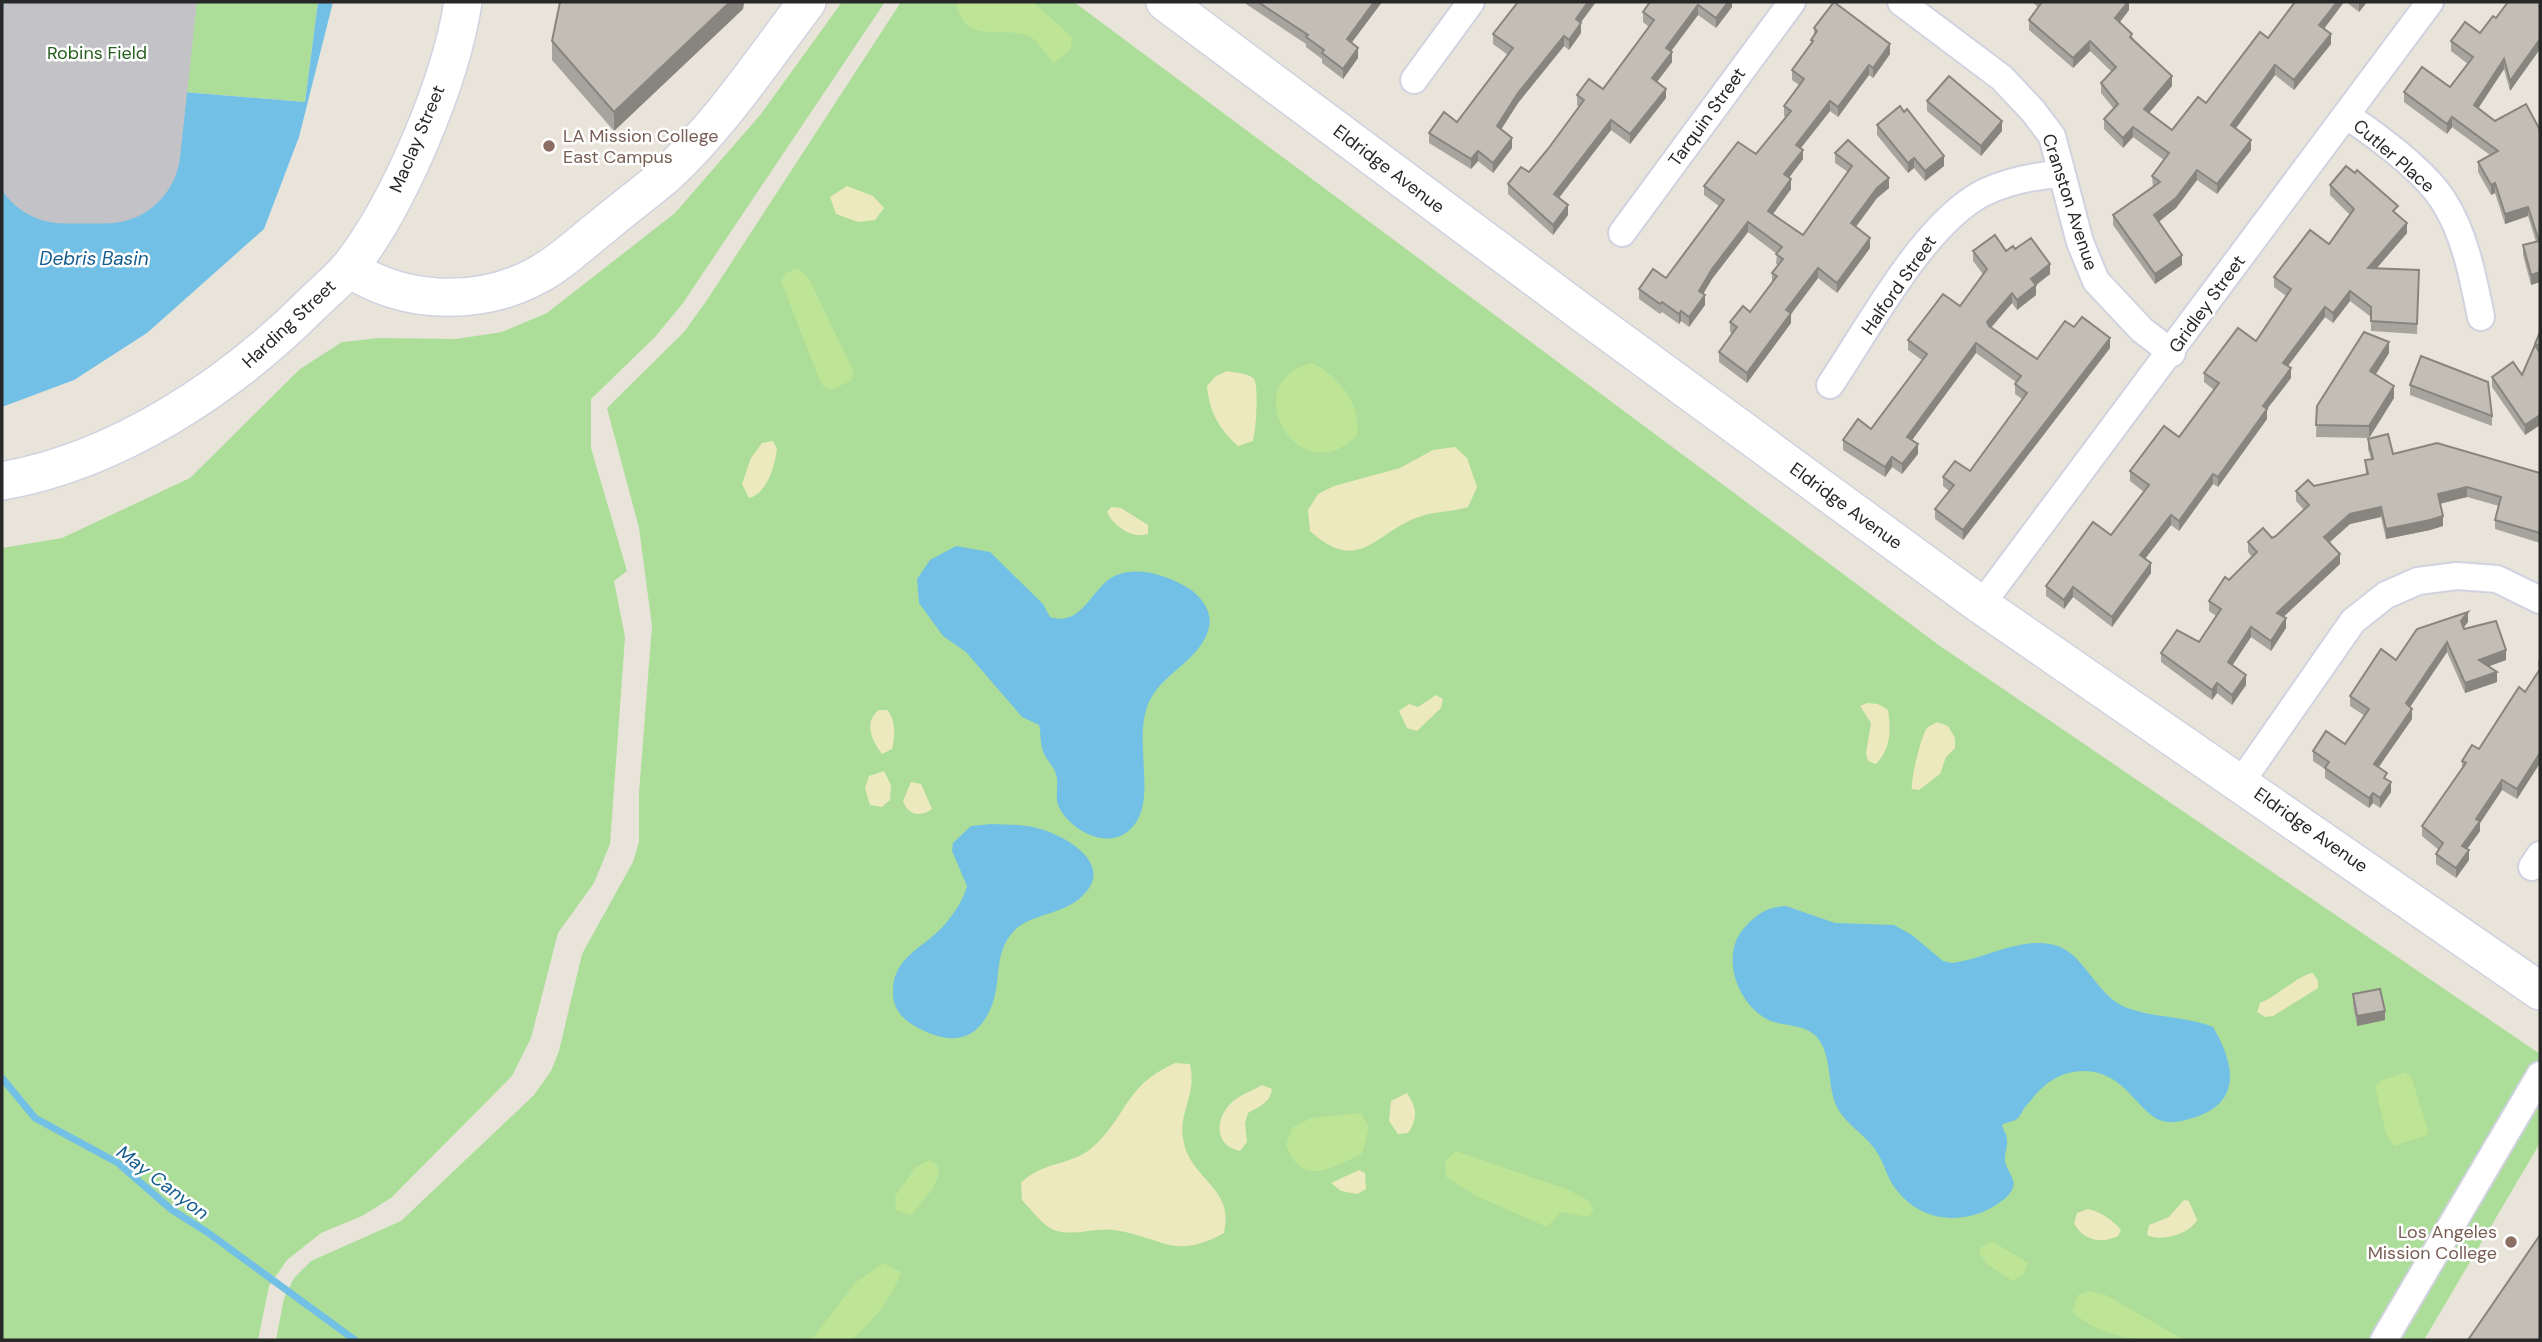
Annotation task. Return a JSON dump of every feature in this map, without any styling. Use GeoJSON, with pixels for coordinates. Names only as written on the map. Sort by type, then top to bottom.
{"type":"FeatureCollection","features":[{"type":"Feature","properties":{"kind":"street","name":"Maclay Street"},"geometry":{"type":"LineString","coordinates":[[349,268],[397,190],[434,108],[463,2]]}},
{"type":"Feature","properties":{"kind":"street","name":"Harding Street"},"geometry":{"type":"LineString","coordinates":[[2,481],[79,458],[141,432],[198,399],[276,339],[349,268],[370,282],[388,289],[429,297],[470,296],[510,287],[536,276],[667,174],[726,107],[807,2]]}},
{"type":"Feature","properties":{"kind":"street","name":"Eldridge Avenue"},"geometry":{"type":"LineString","coordinates":[[1165,2],[1585,316],[1981,605],[2540,991]]}},
{"type":"Feature","properties":{"kind":"street"},"geometry":{"type":"LineString","coordinates":[[1414,80],[1471,2]]}},
{"type":"Feature","properties":{"kind":"street","name":"Tarquin Street"},"geometry":{"type":"LineString","coordinates":[[1622,233],[1792,2]]}},
{"type":"Feature","properties":{"kind":"street","name":"Cranston Avenue"},"geometry":{"type":"LineString","coordinates":[[1901,2],[2002,78],[2052,136],[2080,242],[2096,281],[2134,322],[2172,353]]}},
{"type":"Feature","properties":{"kind":"street","name":"Gridley Street"},"geometry":{"type":"LineString","coordinates":[[1981,605],[2172,353],[2430,2]]}},
{"type":"Feature","properties":{"kind":"street","name":"Cutler Place"},"geometry":{"type":"LineString","coordinates":[[2346,115],[2373,134],[2443,200],[2469,258],[2481,317]]}},
{"type":"Feature","properties":{"kind":"street","name":"Halford Street"},"geometry":{"type":"LineString","coordinates":[[1830,385],[1925,243],[1956,212],[1982,194],[2026,176],[2060,174]]}},
{"type":"Feature","properties":{"kind":"street"},"geometry":{"type":"LineString","coordinates":[[2241,782],[2353,621],[2386,595],[2418,581],[2457,576],[2497,579],[2540,600]]}},
{"type":"Feature","properties":{"kind":"street"},"geometry":{"type":"LineString","coordinates":[[2384,1340],[2540,1075]]}},
{"type":"Feature","properties":{"kind":"green space","name":"Robins Field"},"geometry":{"type":"Polygon","coordinates":[[[50,2],[318,2],[305,102],[135,88],[126,168],[33,163],[50,2]]]}},
{"type":"Feature","properties":{"kind":"green space"},"geometry":{"type":"Polygon","coordinates":[[[842,2],[885,2],[683,303],[655,337],[591,399],[591,448],[627,571],[614,581],[625,637],[610,844],[594,883],[558,933],[531,1038],[512,1076],[391,1198],[362,1216],[321,1233],[287,1260],[269,1286],[258,1340],[2,1340],[2,548],[62,538],[190,478],[300,369],[342,342],[379,338],[456,339],[502,332],[547,313],[675,213],[761,114],[842,2]]]}},
{"type":"Feature","properties":{"kind":"green space"},"geometry":{"type":"Polygon","coordinates":[[[901,2],[1074,2],[1940,646],[2540,1054],[2540,1143],[2424,1340],[276,1340],[284,1298],[294,1278],[311,1261],[401,1221],[534,1095],[551,1071],[559,1051],[582,954],[633,862],[639,842],[639,793],[652,626],[639,528],[607,408],[684,332],[901,2]]]}},
{"type":"Feature","properties":{"kind":"green space"},"geometry":{"type":"Polygon","coordinates":[[[956,2],[1033,2],[1072,37],[1071,49],[1053,63],[1032,38],[1010,32],[977,30],[968,26],[961,17],[956,2]]]}},
{"type":"Feature","properties":{"kind":"green space"},"geometry":{"type":"Polygon","coordinates":[[[798,268],[809,279],[854,372],[851,381],[830,390],[823,386],[818,376],[781,281],[786,273],[798,268]]]}},
{"type":"Feature","properties":{"kind":"green space"},"geometry":{"type":"Polygon","coordinates":[[[1312,363],[1339,383],[1352,402],[1355,412],[1357,435],[1335,450],[1315,452],[1297,444],[1284,429],[1276,410],[1278,391],[1289,374],[1312,363]]]}},
{"type":"Feature","properties":{"kind":"green space"},"geometry":{"type":"Polygon","coordinates":[[[2406,1072],[2412,1079],[2428,1130],[2427,1135],[2394,1146],[2386,1133],[2375,1086],[2380,1081],[2406,1072]]]}},
{"type":"Feature","properties":{"kind":"green space"},"geometry":{"type":"Polygon","coordinates":[[[1361,1113],[1369,1127],[1362,1154],[1338,1165],[1318,1171],[1300,1167],[1286,1145],[1292,1128],[1311,1118],[1361,1113]]]}},
{"type":"Feature","properties":{"kind":"green space"},"geometry":{"type":"Polygon","coordinates":[[[1456,1151],[1569,1190],[1589,1201],[1594,1211],[1588,1217],[1561,1212],[1547,1227],[1476,1196],[1446,1177],[1445,1161],[1456,1151]]]}},
{"type":"Feature","properties":{"kind":"green space"},"geometry":{"type":"Polygon","coordinates":[[[929,1160],[937,1165],[939,1174],[932,1190],[911,1215],[896,1210],[895,1196],[916,1167],[929,1160]]]}},
{"type":"Feature","properties":{"kind":"green space"},"geometry":{"type":"Polygon","coordinates":[[[1992,1241],[2028,1263],[2024,1274],[2013,1281],[1988,1265],[1979,1253],[1981,1247],[1992,1241]]]}},
{"type":"Feature","properties":{"kind":"green space"},"geometry":{"type":"Polygon","coordinates":[[[884,1263],[901,1272],[887,1301],[867,1325],[852,1340],[811,1340],[856,1282],[884,1263]]]}},
{"type":"Feature","properties":{"kind":"green space"},"geometry":{"type":"Polygon","coordinates":[[[2089,1291],[2106,1295],[2184,1340],[2138,1339],[2098,1329],[2072,1312],[2078,1295],[2089,1291]]]}},
{"type":"Feature","properties":{"kind":"sand"},"geometry":{"type":"Polygon","coordinates":[[[847,186],[873,196],[884,208],[875,220],[858,222],[836,214],[830,197],[847,186]]]}},
{"type":"Feature","properties":{"kind":"sand"},"geometry":{"type":"Polygon","coordinates":[[[1227,371],[1249,376],[1256,384],[1253,441],[1238,446],[1216,419],[1208,395],[1207,386],[1216,376],[1227,371]]]}},
{"type":"Feature","properties":{"kind":"sand"},"geometry":{"type":"Polygon","coordinates":[[[773,441],[777,449],[769,478],[761,491],[749,498],[742,484],[751,458],[762,443],[773,441]]]}},
{"type":"Feature","properties":{"kind":"sand"},"geometry":{"type":"Polygon","coordinates":[[[1455,447],[1467,458],[1477,487],[1468,507],[1408,521],[1369,546],[1356,550],[1343,550],[1328,544],[1310,531],[1308,510],[1318,494],[1334,486],[1400,468],[1433,450],[1455,447]]]}},
{"type":"Feature","properties":{"kind":"sand"},"geometry":{"type":"Polygon","coordinates":[[[1111,507],[1121,508],[1148,525],[1148,534],[1136,535],[1119,527],[1107,512],[1111,507]]]}},
{"type":"Feature","properties":{"kind":"sand"},"geometry":{"type":"Polygon","coordinates":[[[1436,695],[1443,699],[1441,708],[1417,731],[1407,728],[1399,711],[1409,704],[1418,707],[1436,695]]]}},
{"type":"Feature","properties":{"kind":"sand"},"geometry":{"type":"Polygon","coordinates":[[[1867,703],[1878,704],[1888,710],[1889,739],[1885,752],[1876,764],[1868,761],[1866,753],[1871,723],[1860,706],[1867,703]]]}},
{"type":"Feature","properties":{"kind":"sand"},"geometry":{"type":"Polygon","coordinates":[[[879,710],[887,710],[894,728],[892,749],[882,754],[872,738],[870,726],[879,710]]]}},
{"type":"Feature","properties":{"kind":"sand"},"geometry":{"type":"Polygon","coordinates":[[[1937,722],[1948,726],[1955,738],[1955,748],[1946,757],[1940,774],[1919,790],[1912,789],[1916,759],[1925,732],[1937,722]]]}},
{"type":"Feature","properties":{"kind":"sand"},"geometry":{"type":"Polygon","coordinates":[[[884,771],[891,785],[890,800],[882,807],[870,805],[865,788],[869,776],[884,771]]]}},
{"type":"Feature","properties":{"kind":"sand"},"geometry":{"type":"Polygon","coordinates":[[[911,782],[921,784],[932,809],[928,812],[915,814],[903,801],[911,782]]]}},
{"type":"Feature","properties":{"kind":"sand"},"geometry":{"type":"Polygon","coordinates":[[[2313,973],[2318,981],[2318,988],[2273,1016],[2265,1017],[2257,1012],[2260,1003],[2301,977],[2313,973]]]}},
{"type":"Feature","properties":{"kind":"sand"},"geometry":{"type":"Polygon","coordinates":[[[1175,1063],[1190,1064],[1192,1075],[1183,1119],[1183,1138],[1193,1164],[1218,1194],[1223,1205],[1226,1217],[1224,1233],[1207,1241],[1180,1246],[1114,1230],[1069,1233],[1054,1230],[1045,1224],[1022,1200],[1021,1183],[1038,1171],[1076,1158],[1093,1147],[1136,1091],[1158,1072],[1175,1063]]]}},
{"type":"Feature","properties":{"kind":"sand"},"geometry":{"type":"Polygon","coordinates":[[[1262,1085],[1272,1089],[1271,1094],[1264,1104],[1248,1113],[1245,1123],[1247,1142],[1240,1151],[1231,1148],[1221,1136],[1224,1112],[1236,1099],[1262,1085]]]}},
{"type":"Feature","properties":{"kind":"sand"},"geometry":{"type":"Polygon","coordinates":[[[1407,1093],[1413,1103],[1415,1118],[1408,1133],[1398,1134],[1389,1121],[1391,1101],[1407,1093]]]}},
{"type":"Feature","properties":{"kind":"sand"},"geometry":{"type":"Polygon","coordinates":[[[1359,1170],[1365,1173],[1366,1189],[1357,1194],[1341,1191],[1331,1183],[1359,1170]]]}},
{"type":"Feature","properties":{"kind":"sand"},"geometry":{"type":"Polygon","coordinates":[[[2184,1200],[2189,1201],[2197,1220],[2193,1225],[2182,1233],[2168,1237],[2147,1235],[2149,1225],[2169,1217],[2184,1200]]]}},
{"type":"Feature","properties":{"kind":"sand"},"geometry":{"type":"Polygon","coordinates":[[[2088,1209],[2114,1223],[2121,1230],[2118,1236],[2099,1240],[2082,1234],[2074,1223],[2077,1213],[2088,1209]]]}},
{"type":"Feature","properties":{"kind":"water","name":"Debris Basin"},"geometry":{"type":"Polygon","coordinates":[[[2,2],[50,2],[33,163],[125,168],[135,88],[305,102],[318,2],[333,2],[299,137],[264,229],[147,333],[74,380],[2,407],[2,2]]]}},
{"type":"Feature","properties":{"kind":"water"},"geometry":{"type":"Polygon","coordinates":[[[956,546],[990,552],[1043,604],[1050,617],[1062,619],[1080,611],[1108,580],[1126,572],[1163,576],[1193,591],[1205,605],[1210,621],[1205,638],[1191,657],[1156,690],[1150,700],[1144,717],[1142,809],[1136,823],[1124,834],[1115,838],[1096,837],[1069,821],[1058,805],[1056,774],[1043,751],[1039,725],[1022,717],[966,652],[943,636],[919,603],[917,579],[930,560],[956,546]]]}},
{"type":"Feature","properties":{"kind":"water"},"geometry":{"type":"Polygon","coordinates":[[[971,826],[1028,826],[1059,836],[1072,844],[1091,863],[1093,874],[1090,886],[1071,904],[1027,922],[1013,932],[1000,957],[993,1002],[979,1027],[960,1037],[938,1036],[913,1025],[901,1015],[894,1002],[894,979],[912,952],[946,923],[963,896],[967,886],[952,851],[953,843],[971,826]]]}},
{"type":"Feature","properties":{"kind":"water"},"geometry":{"type":"Polygon","coordinates":[[[1786,906],[1835,923],[1894,925],[1912,935],[1943,961],[1952,963],[2031,943],[2047,943],[2062,948],[2075,957],[2101,988],[2119,1004],[2140,1012],[2213,1027],[2229,1065],[2228,1089],[2213,1109],[2199,1116],[2168,1122],[2149,1113],[2122,1086],[2099,1073],[2083,1071],[2057,1077],[2038,1092],[2017,1119],[2002,1125],[2007,1138],[2006,1166],[2014,1185],[2009,1195],[1993,1207],[1970,1216],[1956,1218],[1931,1215],[1919,1210],[1899,1193],[1874,1148],[1839,1111],[1833,1098],[1824,1050],[1816,1036],[1803,1028],[1765,1018],[1746,1000],[1739,989],[1733,963],[1737,938],[1759,914],[1786,906]]]}},
{"type":"Feature","properties":{"kind":"building"},"geometry":{"type":"Polygon","coordinates":[[[560,2],[730,2],[614,112],[552,41],[560,2]]]}},
{"type":"Feature","properties":{"kind":"building"},"geometry":{"type":"Polygon","coordinates":[[[1258,2],[1374,2],[1347,39],[1358,48],[1343,69],[1322,53],[1324,50],[1306,37],[1308,35],[1258,2]]]}},
{"type":"Feature","properties":{"kind":"building"},"geometry":{"type":"Polygon","coordinates":[[[1518,2],[1588,2],[1576,19],[1581,23],[1569,40],[1564,36],[1518,93],[1497,126],[1512,138],[1493,163],[1478,151],[1471,159],[1429,133],[1444,112],[1457,122],[1513,48],[1493,34],[1518,2]]]}},
{"type":"Feature","properties":{"kind":"building"},"geometry":{"type":"Polygon","coordinates":[[[1650,2],[1728,2],[1716,18],[1698,5],[1666,48],[1672,52],[1652,78],[1666,89],[1630,134],[1611,120],[1554,194],[1568,205],[1553,225],[1508,184],[1521,167],[1529,172],[1548,149],[1584,100],[1577,95],[1589,79],[1603,89],[1654,20],[1643,12],[1650,2]]]}},
{"type":"Feature","properties":{"kind":"building"},"geometry":{"type":"Polygon","coordinates":[[[1834,2],[1890,44],[1873,68],[1869,65],[1838,107],[1830,101],[1796,145],[1803,150],[1784,174],[1791,179],[1768,211],[1803,235],[1852,166],[1835,153],[1848,140],[1889,178],[1877,188],[1851,223],[1870,238],[1837,283],[1818,268],[1786,310],[1791,313],[1747,373],[1719,352],[1737,327],[1730,322],[1743,306],[1750,312],[1777,276],[1772,273],[1783,259],[1776,254],[1782,247],[1748,222],[1712,269],[1699,291],[1705,295],[1689,317],[1681,311],[1679,314],[1662,302],[1660,304],[1639,289],[1653,269],[1666,278],[1724,200],[1704,186],[1738,142],[1756,154],[1791,111],[1784,106],[1804,79],[1792,70],[1813,41],[1811,40],[1817,31],[1814,28],[1834,2]]]}},
{"type":"Feature","properties":{"kind":"building"},"geometry":{"type":"Polygon","coordinates":[[[2042,2],[2128,2],[2115,18],[2132,34],[2130,37],[2172,76],[2144,109],[2172,130],[2198,97],[2206,103],[2260,32],[2268,38],[2295,2],[2337,2],[2319,25],[2331,34],[2294,80],[2275,65],[2231,125],[2251,140],[2217,184],[2197,170],[2176,198],[2154,215],[2182,255],[2155,274],[2113,215],[2160,182],[2152,176],[2169,153],[2133,127],[2123,138],[2104,119],[2118,104],[2101,83],[2116,67],[2090,41],[2073,58],[2029,20],[2042,2]]]}},
{"type":"Feature","properties":{"kind":"building"},"geometry":{"type":"Polygon","coordinates":[[[2508,2],[2540,2],[2540,39],[2510,81],[2504,59],[2474,105],[2495,121],[2526,104],[2540,130],[2540,272],[2531,275],[2523,245],[2539,241],[2528,207],[2505,214],[2495,183],[2491,185],[2478,162],[2498,151],[2452,117],[2447,124],[2404,92],[2422,67],[2450,87],[2473,57],[2451,41],[2465,22],[2480,33],[2508,2]]]}},
{"type":"Feature","properties":{"kind":"building"},"geometry":{"type":"Polygon","coordinates":[[[1949,76],[2002,121],[1981,146],[1927,101],[1949,76]]]}},
{"type":"Feature","properties":{"kind":"building"},"geometry":{"type":"Polygon","coordinates":[[[1900,106],[1904,112],[1907,109],[1944,156],[1925,171],[1914,158],[1908,163],[1877,125],[1900,106]]]}},
{"type":"Feature","properties":{"kind":"building"},"geometry":{"type":"Polygon","coordinates":[[[2346,166],[2355,173],[2357,170],[2398,206],[2393,211],[2407,223],[2368,268],[2419,270],[2417,324],[2371,321],[2371,307],[2350,291],[2333,313],[2325,307],[2283,363],[2291,368],[2263,406],[2267,409],[2218,477],[2213,474],[2179,521],[2171,515],[2140,555],[2151,563],[2112,617],[2073,587],[2064,600],[2046,586],[2093,522],[2111,535],[2149,485],[2130,471],[2164,426],[2179,437],[2219,383],[2204,373],[2238,328],[2256,341],[2291,289],[2274,277],[2310,230],[2329,244],[2354,209],[2330,185],[2346,166]]]}},
{"type":"Feature","properties":{"kind":"building"},"geometry":{"type":"Polygon","coordinates":[[[1995,235],[2006,251],[2013,246],[2015,249],[2031,238],[2050,264],[2031,279],[2036,285],[2017,300],[2012,293],[1987,322],[1989,326],[2037,359],[2065,321],[2074,327],[2082,317],[2110,338],[1963,530],[1935,509],[1954,485],[1943,477],[1955,461],[1970,471],[2027,393],[2015,384],[2021,376],[1976,343],[1907,437],[1918,444],[1902,464],[1892,457],[1885,467],[1843,440],[1858,419],[1871,429],[1927,354],[1908,340],[1943,294],[1960,306],[1987,269],[1973,251],[1995,235]]]}},
{"type":"Feature","properties":{"kind":"building"},"geometry":{"type":"Polygon","coordinates":[[[2364,332],[2389,342],[2370,371],[2394,386],[2369,426],[2316,425],[2317,406],[2364,332]]]}},
{"type":"Feature","properties":{"kind":"building"},"geometry":{"type":"Polygon","coordinates":[[[2540,332],[2540,346],[2535,344],[2540,332]]]}},
{"type":"Feature","properties":{"kind":"building"},"geometry":{"type":"Polygon","coordinates":[[[2535,345],[2540,353],[2540,415],[2525,425],[2492,377],[2513,362],[2522,375],[2535,345]]]}},
{"type":"Feature","properties":{"kind":"building"},"geometry":{"type":"Polygon","coordinates":[[[2421,356],[2488,382],[2492,416],[2410,385],[2421,356]]]}},
{"type":"Feature","properties":{"kind":"building"},"geometry":{"type":"Polygon","coordinates":[[[2388,434],[2393,454],[2437,443],[2540,473],[2540,533],[2495,520],[2501,497],[2467,487],[2438,494],[2443,516],[2430,520],[2386,529],[2381,507],[2350,514],[2324,537],[2340,554],[2277,613],[2286,618],[2271,641],[2251,627],[2228,662],[2246,675],[2232,695],[2217,683],[2212,690],[2161,653],[2177,630],[2199,642],[2221,609],[2209,601],[2225,577],[2229,580],[2257,552],[2248,542],[2263,528],[2272,538],[2276,536],[2309,505],[2296,491],[2308,480],[2314,486],[2368,474],[2365,460],[2373,459],[2368,439],[2388,434]]]}},
{"type":"Feature","properties":{"kind":"building"},"geometry":{"type":"Polygon","coordinates":[[[2468,612],[2461,621],[2464,629],[2496,621],[2506,650],[2479,660],[2497,672],[2465,683],[2447,642],[2406,703],[2412,709],[2374,764],[2387,773],[2384,778],[2391,782],[2380,798],[2373,793],[2369,798],[2325,768],[2329,762],[2313,751],[2326,731],[2345,744],[2369,709],[2350,696],[2381,649],[2396,660],[2417,629],[2468,612]]]}},
{"type":"Feature","properties":{"kind":"building"},"geometry":{"type":"Polygon","coordinates":[[[2540,669],[2540,753],[2517,789],[2502,780],[2476,819],[2480,821],[2462,846],[2469,850],[2456,868],[2436,854],[2443,843],[2422,826],[2466,763],[2462,761],[2472,745],[2479,749],[2519,687],[2525,692],[2540,669]]]}},
{"type":"Feature","properties":{"kind":"building"},"geometry":{"type":"Polygon","coordinates":[[[2380,989],[2385,1011],[2357,1016],[2353,994],[2380,989]]]}},
{"type":"Feature","properties":{"kind":"building"},"geometry":{"type":"Polygon","coordinates":[[[2540,1235],[2540,1340],[2468,1340],[2540,1235]]]}},
{"type":"Feature","properties":{"kind":"waterway","name":"May Canyon"},"geometry":{"type":"LineString","coordinates":[[2,1078],[35,1118],[118,1163],[172,1210],[207,1232],[355,1340]]}},
{"type":"Feature","properties":{"kind":"runway"},"geometry":{"type":"LineString","coordinates":[[79,2],[64,149],[106,149],[122,2]]}},
{"type":"Feature","properties":{"kind":"place","name":"LA Mission College East Campus"},"geometry":{"type":"Point","coordinates":[549,146]}},
{"type":"Feature","properties":{"kind":"place","name":"Los Angeles Mission College"},"geometry":{"type":"Point","coordinates":[2511,1242]}}]}
